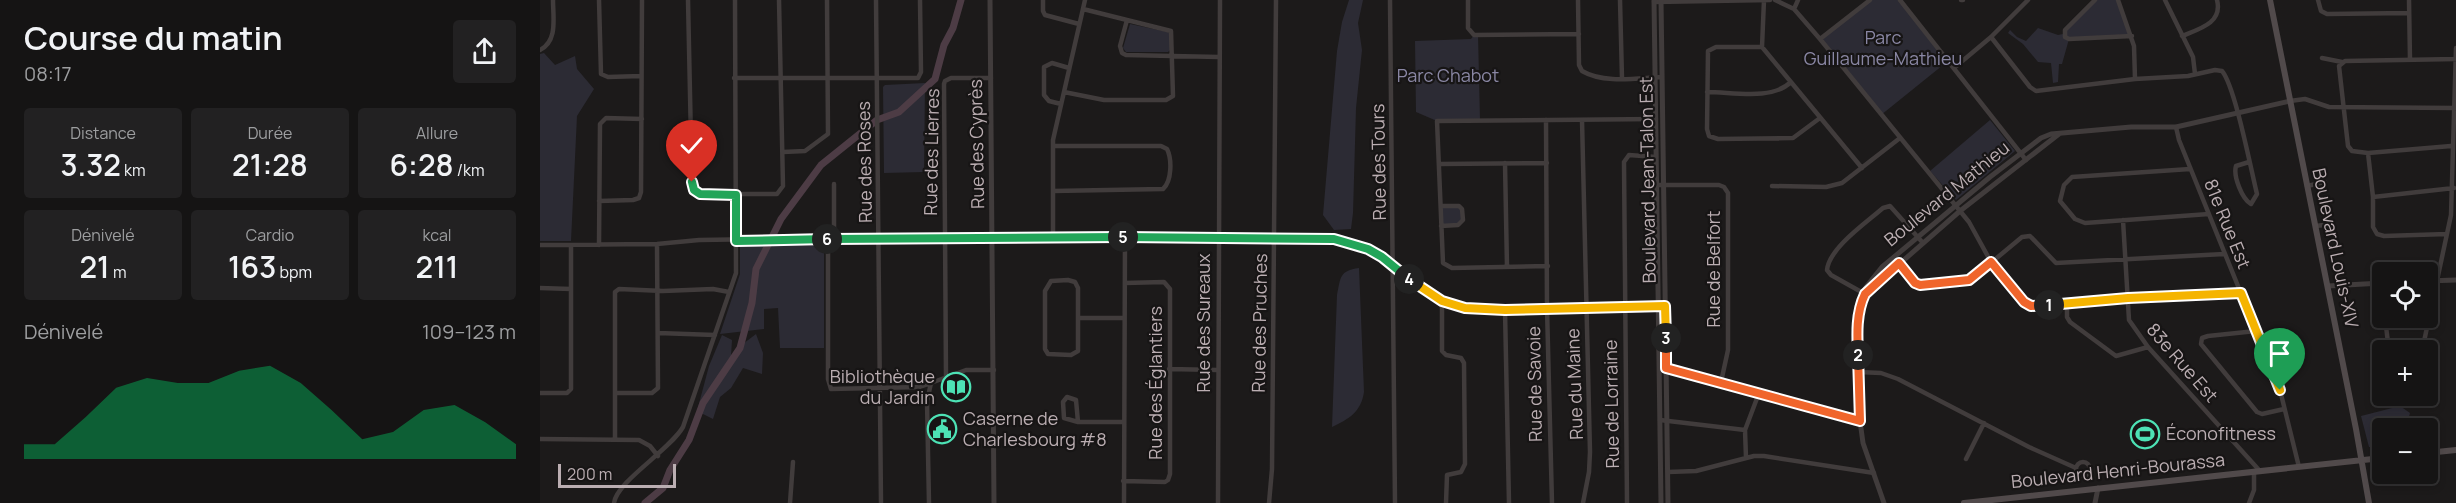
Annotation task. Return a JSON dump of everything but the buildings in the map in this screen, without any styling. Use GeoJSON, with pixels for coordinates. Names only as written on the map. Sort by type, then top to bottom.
{"type":"FeatureCollection","features":[{"type":"Feature","properties":{"kind":"main road","name":"Boulevard Louis-XIV"},"geometry":{"type":"LineString","coordinates":[[2270,0],[2328,285],[2369,503]]}},
{"type":"Feature","properties":{"kind":"main road"},"geometry":{"type":"LineString","coordinates":[[2438,452],[2456,450]]}},
{"type":"Feature","properties":{"kind":"main road","name":"Boulevard Henri-Bourassa"},"geometry":{"type":"LineString","coordinates":[[1965,503],[2372,459]]}},
{"type":"Feature","properties":{"kind":"street"},"geometry":{"type":"LineString","coordinates":[[540,50],[548,45],[553,36],[553,0]]}},
{"type":"Feature","properties":{"kind":"street"},"geometry":{"type":"LineString","coordinates":[[599,0],[601,74],[608,77],[642,76]]}},
{"type":"Feature","properties":{"kind":"street"},"geometry":{"type":"LineString","coordinates":[[599,201],[633,200],[640,196],[642,0]]}},
{"type":"Feature","properties":{"kind":"street"},"geometry":{"type":"LineString","coordinates":[[688,0],[692,187],[700,194],[736,195],[780,192],[783,186],[779,0]]}},
{"type":"Feature","properties":{"kind":"street"},"geometry":{"type":"LineString","coordinates":[[614,503],[616,495],[623,486],[674,441],[683,428],[736,273],[735,0]]}},
{"type":"Feature","properties":{"kind":"street"},"geometry":{"type":"LineString","coordinates":[[783,152],[805,151],[828,134],[827,0]]}},
{"type":"Feature","properties":{"kind":"street","name":"Rue des Roses"},"geometry":{"type":"LineString","coordinates":[[876,0],[881,503]]}},
{"type":"Feature","properties":{"kind":"street"},"geometry":{"type":"LineString","coordinates":[[734,78],[782,80],[918,78],[921,72],[920,0]]}},
{"type":"Feature","properties":{"kind":"street","name":"Rue des Cyprès"},"geometry":{"type":"LineString","coordinates":[[990,0],[994,503]]}},
{"type":"Feature","properties":{"kind":"street"},"geometry":{"type":"LineString","coordinates":[[1043,0],[1045,15],[1079,24]]}},
{"type":"Feature","properties":{"kind":"street"},"geometry":{"type":"LineString","coordinates":[[1053,237],[1053,146],[1085,0]]}},
{"type":"Feature","properties":{"kind":"street","name":"Rue des Sureaux"},"geometry":{"type":"LineString","coordinates":[[1218,503],[1220,0]]}},
{"type":"Feature","properties":{"kind":"street","name":"Rue des Pruches"},"geometry":{"type":"LineString","coordinates":[[1269,503],[1272,470],[1276,0]]}},
{"type":"Feature","properties":{"kind":"street","name":"Rue des Tours"},"geometry":{"type":"LineString","coordinates":[[1390,0],[1395,503]]}},
{"type":"Feature","properties":{"kind":"street"},"geometry":{"type":"LineString","coordinates":[[1468,0],[1468,28],[1474,35],[1579,34]]}},
{"type":"Feature","properties":{"kind":"street"},"geometry":{"type":"LineString","coordinates":[[1578,0],[1579,65],[1582,71],[1596,77],[1659,77]]}},
{"type":"Feature","properties":{"kind":"street"},"geometry":{"type":"LineString","coordinates":[[1620,0],[1622,78]]}},
{"type":"Feature","properties":{"kind":"street"},"geometry":{"type":"LineString","coordinates":[[1764,0],[1762,47],[1862,168]]}},
{"type":"Feature","properties":{"kind":"street"},"geometry":{"type":"LineString","coordinates":[[1657,1],[1770,0]]}},
{"type":"Feature","properties":{"kind":"street"},"geometry":{"type":"LineString","coordinates":[[1775,0],[1794,9],[1820,39],[1969,222],[1991,262],[2024,302],[2031,306],[2128,298],[2241,293]]}},
{"type":"Feature","properties":{"kind":"street"},"geometry":{"type":"LineString","coordinates":[[1794,9],[1798,0]]}},
{"type":"Feature","properties":{"kind":"street"},"geometry":{"type":"LineString","coordinates":[[1820,39],[1870,0]]}},
{"type":"Feature","properties":{"kind":"street"},"geometry":{"type":"LineString","coordinates":[[1900,0],[2026,160]]}},
{"type":"Feature","properties":{"kind":"street"},"geometry":{"type":"LineString","coordinates":[[1954,69],[1991,37],[2028,0]]}},
{"type":"Feature","properties":{"kind":"street"},"geometry":{"type":"LineString","coordinates":[[2095,0],[2065,30],[2065,37],[2069,39],[2132,36]]}},
{"type":"Feature","properties":{"kind":"street"},"geometry":{"type":"LineString","coordinates":[[2118,0],[2132,36],[2135,79]]}},
{"type":"Feature","properties":{"kind":"street"},"geometry":{"type":"LineString","coordinates":[[2165,0],[2193,57],[2195,74]]}},
{"type":"Feature","properties":{"kind":"street"},"geometry":{"type":"LineString","coordinates":[[2182,36],[2208,25],[2215,19],[2219,11],[2217,0]]}},
{"type":"Feature","properties":{"kind":"street"},"geometry":{"type":"LineString","coordinates":[[2318,0],[2321,11],[2327,14],[2409,13]]}},
{"type":"Feature","properties":{"kind":"street"},"geometry":{"type":"LineString","coordinates":[[2409,0],[2410,60]]}},
{"type":"Feature","properties":{"kind":"street","name":"Boulevard Jean-Talon Est"},"geometry":{"type":"LineString","coordinates":[[1657,1],[1665,185],[1660,420],[1661,503]]}},
{"type":"Feature","properties":{"kind":"street"},"geometry":{"type":"LineString","coordinates":[[1064,92],[1104,100],[1169,100],[1173,96],[1171,31],[1083,9]]}},
{"type":"Feature","properties":{"kind":"street"},"geometry":{"type":"LineString","coordinates":[[1127,20],[1120,46],[1122,53],[1219,57]]}},
{"type":"Feature","properties":{"kind":"street"},"geometry":{"type":"LineString","coordinates":[[1991,37],[2030,87],[2036,90],[2215,70],[2224,73],[2237,114],[2249,162],[2257,194],[2251,204],[2245,199],[2234,172],[2236,166],[2249,162]]}},
{"type":"Feature","properties":{"kind":"street"},"geometry":{"type":"LineString","coordinates":[[1762,47],[1710,48],[1707,54],[1707,133],[1713,138],[1793,138],[1820,118]]}},
{"type":"Feature","properties":{"kind":"street"},"geometry":{"type":"LineString","coordinates":[[2438,268],[2451,215],[2454,188],[2451,146],[2455,108],[2456,48]]}},
{"type":"Feature","properties":{"kind":"street"},"geometry":{"type":"LineString","coordinates":[[2322,58],[2342,62],[2456,59]]}},
{"type":"Feature","properties":{"kind":"street"},"geometry":{"type":"LineString","coordinates":[[2342,62],[2338,70],[2350,150],[2367,153],[2451,146]]}},
{"type":"Feature","properties":{"kind":"street"},"geometry":{"type":"LineString","coordinates":[[1061,104],[1049,101],[1044,95],[1044,66],[1052,63],[1069,68]]}},
{"type":"Feature","properties":{"kind":"street","name":"Boulevard Jean-Talon Est"},"geometry":{"type":"LineString","coordinates":[[1659,77],[1656,157],[1666,368],[1668,503]]}},
{"type":"Feature","properties":{"kind":"street","name":"Rue des Lierres"},"geometry":{"type":"LineString","coordinates":[[946,377],[944,84],[947,79],[991,78]]}},
{"type":"Feature","properties":{"kind":"street"},"geometry":{"type":"LineString","coordinates":[[1707,92],[1772,93],[1783,90],[1791,82]]}},
{"type":"Feature","properties":{"kind":"street","name":"Boulevard Mathieu"},"geometry":{"type":"LineString","coordinates":[[1884,503],[1863,443],[1860,421],[1858,320],[1866,287],[1894,257],[2020,153],[2042,138],[2061,133],[2131,127],[2176,127],[2305,99],[2329,107],[2455,108]]}},
{"type":"Feature","properties":{"kind":"street"},"geometry":{"type":"LineString","coordinates":[[599,245],[601,121],[606,118],[642,119]]}},
{"type":"Feature","properties":{"kind":"street"},"geometry":{"type":"LineString","coordinates":[[1548,266],[1452,268],[1446,265],[1442,259],[1437,121],[1656,119]]}},
{"type":"Feature","properties":{"kind":"street","name":"Rue de Savoie"},"geometry":{"type":"LineString","coordinates":[[1546,120],[1547,308],[1552,503]]}},
{"type":"Feature","properties":{"kind":"street","name":"Rue du Maine"},"geometry":{"type":"LineString","coordinates":[[1582,120],[1590,452],[1583,503]]}},
{"type":"Feature","properties":{"kind":"street","name":"81e Rue Est"},"geometry":{"type":"LineString","coordinates":[[2176,127],[2190,169],[2280,390],[2299,467]]}},
{"type":"Feature","properties":{"kind":"street","name":"Boulevard Mathieu"},"geometry":{"type":"LineString","coordinates":[[1865,294],[1960,212],[2061,133]]}},
{"type":"Feature","properties":{"kind":"street"},"geometry":{"type":"LineString","coordinates":[[1772,186],[1835,185],[1850,179],[1900,138]]}},
{"type":"Feature","properties":{"kind":"street"},"geometry":{"type":"LineString","coordinates":[[1053,146],[1161,146],[1167,149],[1169,154],[1169,181],[1163,189],[1053,190]]}},
{"type":"Feature","properties":{"kind":"street"},"geometry":{"type":"LineString","coordinates":[[2367,153],[2373,197],[2373,227],[2380,236],[2446,234]]}},
{"type":"Feature","properties":{"kind":"street","name":"Rue de Lorraine"},"geometry":{"type":"LineString","coordinates":[[1627,503],[1624,162],[1629,155],[1656,157]]}},
{"type":"Feature","properties":{"kind":"street"},"geometry":{"type":"LineString","coordinates":[[1505,163],[1507,267]]}},
{"type":"Feature","properties":{"kind":"street"},"geometry":{"type":"LineString","coordinates":[[1439,164],[1547,163]]}},
{"type":"Feature","properties":{"kind":"street"},"geometry":{"type":"LineString","coordinates":[[2190,169],[2077,176],[2068,179],[2060,201],[2075,219],[2085,223],[2209,214]]}},
{"type":"Feature","properties":{"kind":"street"},"geometry":{"type":"LineString","coordinates":[[2307,186],[2325,182]]}},
{"type":"Feature","properties":{"kind":"street"},"geometry":{"type":"LineString","coordinates":[[834,184],[829,387],[835,390],[920,387],[966,370],[994,370]]}},
{"type":"Feature","properties":{"kind":"street","name":"Rue de Belfort"},"geometry":{"type":"LineString","coordinates":[[1657,185],[1719,185],[1724,187],[1728,193],[1728,350],[1721,382]]}},
{"type":"Feature","properties":{"kind":"street"},"geometry":{"type":"LineString","coordinates":[[2373,197],[2454,188]]}},
{"type":"Feature","properties":{"kind":"street"},"geometry":{"type":"LineString","coordinates":[[1441,206],[1459,206],[1462,209],[1463,220],[1458,225],[1441,226]]}},
{"type":"Feature","properties":{"kind":"street"},"geometry":{"type":"LineString","coordinates":[[1865,294],[1831,275],[1827,270],[1828,262],[1845,241],[1883,208],[1890,206],[1923,243]]}},
{"type":"Feature","properties":{"kind":"street","name":"83e Rue Est"},"geometry":{"type":"LineString","coordinates":[[2123,220],[2128,320],[2148,347],[2256,470]]}},
{"type":"Feature","properties":{"kind":"street"},"geometry":{"type":"LineString","coordinates":[[2316,226],[2331,224]]}},
{"type":"Feature","properties":{"kind":"street"},"geometry":{"type":"LineString","coordinates":[[1894,257],[1915,283],[1920,285],[1969,280],[2022,237],[2030,236],[2056,263],[2224,254]]}},
{"type":"Feature","properties":{"kind":"street"},"geometry":{"type":"LineString","coordinates":[[1124,503],[1125,237]]}},
{"type":"Feature","properties":{"kind":"street"},"geometry":{"type":"LineString","coordinates":[[540,245],[657,244],[699,240],[831,238],[1318,238],[1350,243],[1368,249],[1442,301],[1465,308],[1505,310],[1662,306]]}},
{"type":"Feature","properties":{"kind":"street"},"geometry":{"type":"LineString","coordinates":[[615,393],[649,393],[658,388],[657,244]]}},
{"type":"Feature","properties":{"kind":"street"},"geometry":{"type":"LineString","coordinates":[[540,393],[567,393],[571,389],[571,245]]}},
{"type":"Feature","properties":{"kind":"street"},"geometry":{"type":"LineString","coordinates":[[1054,280],[1075,282],[1078,288],[1078,318],[1078,351],[1071,355],[1048,354],[1045,349],[1045,291],[1048,284],[1054,280]]}},
{"type":"Feature","properties":{"kind":"street"},"geometry":{"type":"LineString","coordinates":[[2438,281],[2456,280]]}},
{"type":"Feature","properties":{"kind":"street","name":"Rue des Églantiers"},"geometry":{"type":"LineString","coordinates":[[1124,481],[1162,482],[1170,477],[1168,286],[1164,282],[1125,283]]}},
{"type":"Feature","properties":{"kind":"street"},"geometry":{"type":"LineString","coordinates":[[2328,285],[2372,283]]}},
{"type":"Feature","properties":{"kind":"street"},"geometry":{"type":"LineString","coordinates":[[540,288],[571,290]]}},
{"type":"Feature","properties":{"kind":"street"},"geometry":{"type":"LineString","coordinates":[[615,439],[615,292],[619,289],[713,289],[729,292]]}},
{"type":"Feature","properties":{"kind":"street"},"geometry":{"type":"LineString","coordinates":[[1442,301],[1442,351],[1446,355],[1461,358],[1464,363],[1465,464],[1461,472],[1452,472],[1447,475],[1446,503]]}},
{"type":"Feature","properties":{"kind":"street"},"geometry":{"type":"LineString","coordinates":[[2067,304],[2067,317],[2070,322],[2116,356],[2148,347]]}},
{"type":"Feature","properties":{"kind":"street"},"geometry":{"type":"LineString","coordinates":[[1505,310],[1509,503]]}},
{"type":"Feature","properties":{"kind":"street"},"geometry":{"type":"LineString","coordinates":[[1078,318],[1124,318]]}},
{"type":"Feature","properties":{"kind":"street"},"geometry":{"type":"LineString","coordinates":[[2256,332],[2208,336],[2202,338],[2201,344],[2256,412],[2262,414],[2284,409]]}},
{"type":"Feature","properties":{"kind":"street"},"geometry":{"type":"LineString","coordinates":[[658,333],[715,335]]}},
{"type":"Feature","properties":{"kind":"street"},"geometry":{"type":"LineString","coordinates":[[1666,368],[1860,421]]}},
{"type":"Feature","properties":{"kind":"street"},"geometry":{"type":"LineString","coordinates":[[1169,369],[1217,370]]}},
{"type":"Feature","properties":{"kind":"street"},"geometry":{"type":"LineString","coordinates":[[1858,372],[1881,373],[1898,379],[2029,447],[2076,468]]}},
{"type":"Feature","properties":{"kind":"street"},"geometry":{"type":"LineString","coordinates":[[928,503],[927,400],[931,383]]}},
{"type":"Feature","properties":{"kind":"street"},"geometry":{"type":"LineString","coordinates":[[1746,458],[1745,430],[1759,393]]}},
{"type":"Feature","properties":{"kind":"street"},"geometry":{"type":"LineString","coordinates":[[1078,422],[1076,400],[1067,397],[1063,402],[1064,418],[1071,422],[1078,422],[1124,422]]}},
{"type":"Feature","properties":{"kind":"street"},"geometry":{"type":"LineString","coordinates":[[1660,420],[1745,430]]}},
{"type":"Feature","properties":{"kind":"street"},"geometry":{"type":"LineString","coordinates":[[1966,459],[1984,423]]}},
{"type":"Feature","properties":{"kind":"street"},"geometry":{"type":"LineString","coordinates":[[540,439],[639,440],[650,446],[658,456]]}},
{"type":"Feature","properties":{"kind":"street"},"geometry":{"type":"LineString","coordinates":[[1668,472],[1696,471],[1746,458],[1764,456],[1874,473]]}},
{"type":"Feature","properties":{"kind":"street"},"geometry":{"type":"LineString","coordinates":[[790,503],[792,462]]}},
{"type":"Feature","properties":{"kind":"street"},"geometry":{"type":"LineString","coordinates":[[2249,503],[2254,490],[2256,470]]}},
{"type":"Feature","properties":{"kind":"street"},"geometry":{"type":"LineString","coordinates":[[2095,503],[2098,488]]}},
{"type":"Feature","properties":{"kind":"green space"},"geometry":{"type":"Polygon","coordinates":[[[1349,0],[1363,0],[1358,23],[1362,50],[1356,108],[1353,213],[1351,229],[1334,230],[1323,215],[1337,51],[1349,0]]]}},
{"type":"Feature","properties":{"kind":"green space","name":"Parc Guillaume-Mathieu"},"geometry":{"type":"Polygon","coordinates":[[[1870,0],[1900,0],[1948,61],[1881,115],[1820,39],[1870,0]]]}},
{"type":"Feature","properties":{"kind":"green space"},"geometry":{"type":"Polygon","coordinates":[[[2095,0],[2118,0],[2132,36],[2069,39],[2062,64],[2059,64],[2058,82],[2053,83],[2051,63],[2038,62],[2023,44],[2008,33],[2010,30],[2017,37],[2026,41],[2038,28],[2058,35],[2063,34],[2095,0]]]}},
{"type":"Feature","properties":{"kind":"green space"},"geometry":{"type":"Polygon","coordinates":[[[1130,24],[1168,32],[1170,50],[1168,52],[1126,52],[1123,48],[1130,24]]]}},
{"type":"Feature","properties":{"kind":"green space","name":"Parc Chabot"},"geometry":{"type":"Polygon","coordinates":[[[1478,34],[1480,120],[1437,121],[1416,112],[1415,41],[1471,39],[1478,34]]]}},
{"type":"Feature","properties":{"kind":"green space"},"geometry":{"type":"Polygon","coordinates":[[[544,53],[555,65],[575,56],[577,69],[594,89],[577,116],[571,241],[540,241],[540,54],[544,53]]]}},
{"type":"Feature","properties":{"kind":"green space"},"geometry":{"type":"Polygon","coordinates":[[[925,83],[924,172],[884,173],[883,87],[885,85],[925,83]]]}},
{"type":"Feature","properties":{"kind":"green space"},"geometry":{"type":"Polygon","coordinates":[[[1990,120],[2015,151],[1956,200],[1930,171],[1990,120]]]}},
{"type":"Feature","properties":{"kind":"green space"},"geometry":{"type":"Polygon","coordinates":[[[1441,206],[1461,207],[1462,223],[1441,226],[1441,206]]]}},
{"type":"Feature","properties":{"kind":"green space"},"geometry":{"type":"Polygon","coordinates":[[[772,243],[824,245],[824,348],[780,348],[778,308],[764,309],[764,329],[720,334],[740,274],[740,245],[772,243]]]}},
{"type":"Feature","properties":{"kind":"green space"},"geometry":{"type":"Polygon","coordinates":[[[1359,268],[1364,392],[1357,410],[1332,427],[1337,295],[1344,273],[1359,268]]]}},
{"type":"Feature","properties":{"kind":"green space"},"geometry":{"type":"Polygon","coordinates":[[[756,334],[763,353],[762,374],[743,368],[731,388],[720,397],[713,419],[697,411],[709,366],[722,335],[732,340],[731,356],[756,334]]]}},
{"type":"Feature","properties":{"kind":"green space"},"geometry":{"type":"Polygon","coordinates":[[[2400,406],[2410,413],[2409,418],[2372,418],[2372,447],[2369,447],[2361,416],[2400,406]]]}},
{"type":"Feature","properties":{"kind":"waterway"},"geometry":{"type":"LineString","coordinates":[[645,503],[663,488],[670,470],[689,440],[703,403],[740,348],[752,303],[756,269],[781,219],[821,165],[877,120],[899,112],[935,79],[944,45],[953,28],[961,0]]}},
{"type":"Feature","properties":{"kind":"place","name":"Bibliothèque du Jardin"},"geometry":{"type":"Point","coordinates":[956,387]}},
{"type":"Feature","properties":{"kind":"place","name":"Caserne de Charlesbourg #8"},"geometry":{"type":"Point","coordinates":[942,429]}},
{"type":"Feature","properties":{"kind":"place","name":"Éconofitness"},"geometry":{"type":"Point","coordinates":[2145,434]}},
{"type":"Feature","properties":{"kind":"route"},"geometry":{"type":"LineString","coordinates":[[692,182],[696,193],[736,195],[736,241],[993,237],[1334,239],[1368,249],[1382,257],[1428,293],[1442,301],[1465,308],[1505,310],[1665,306],[1666,368],[1860,421],[1857,333],[1860,308],[1865,294],[1899,263],[1915,283],[1920,285],[1963,282],[1969,280],[1991,262],[2024,302],[2031,306],[2128,298],[2241,293],[2280,390]]}}]}
